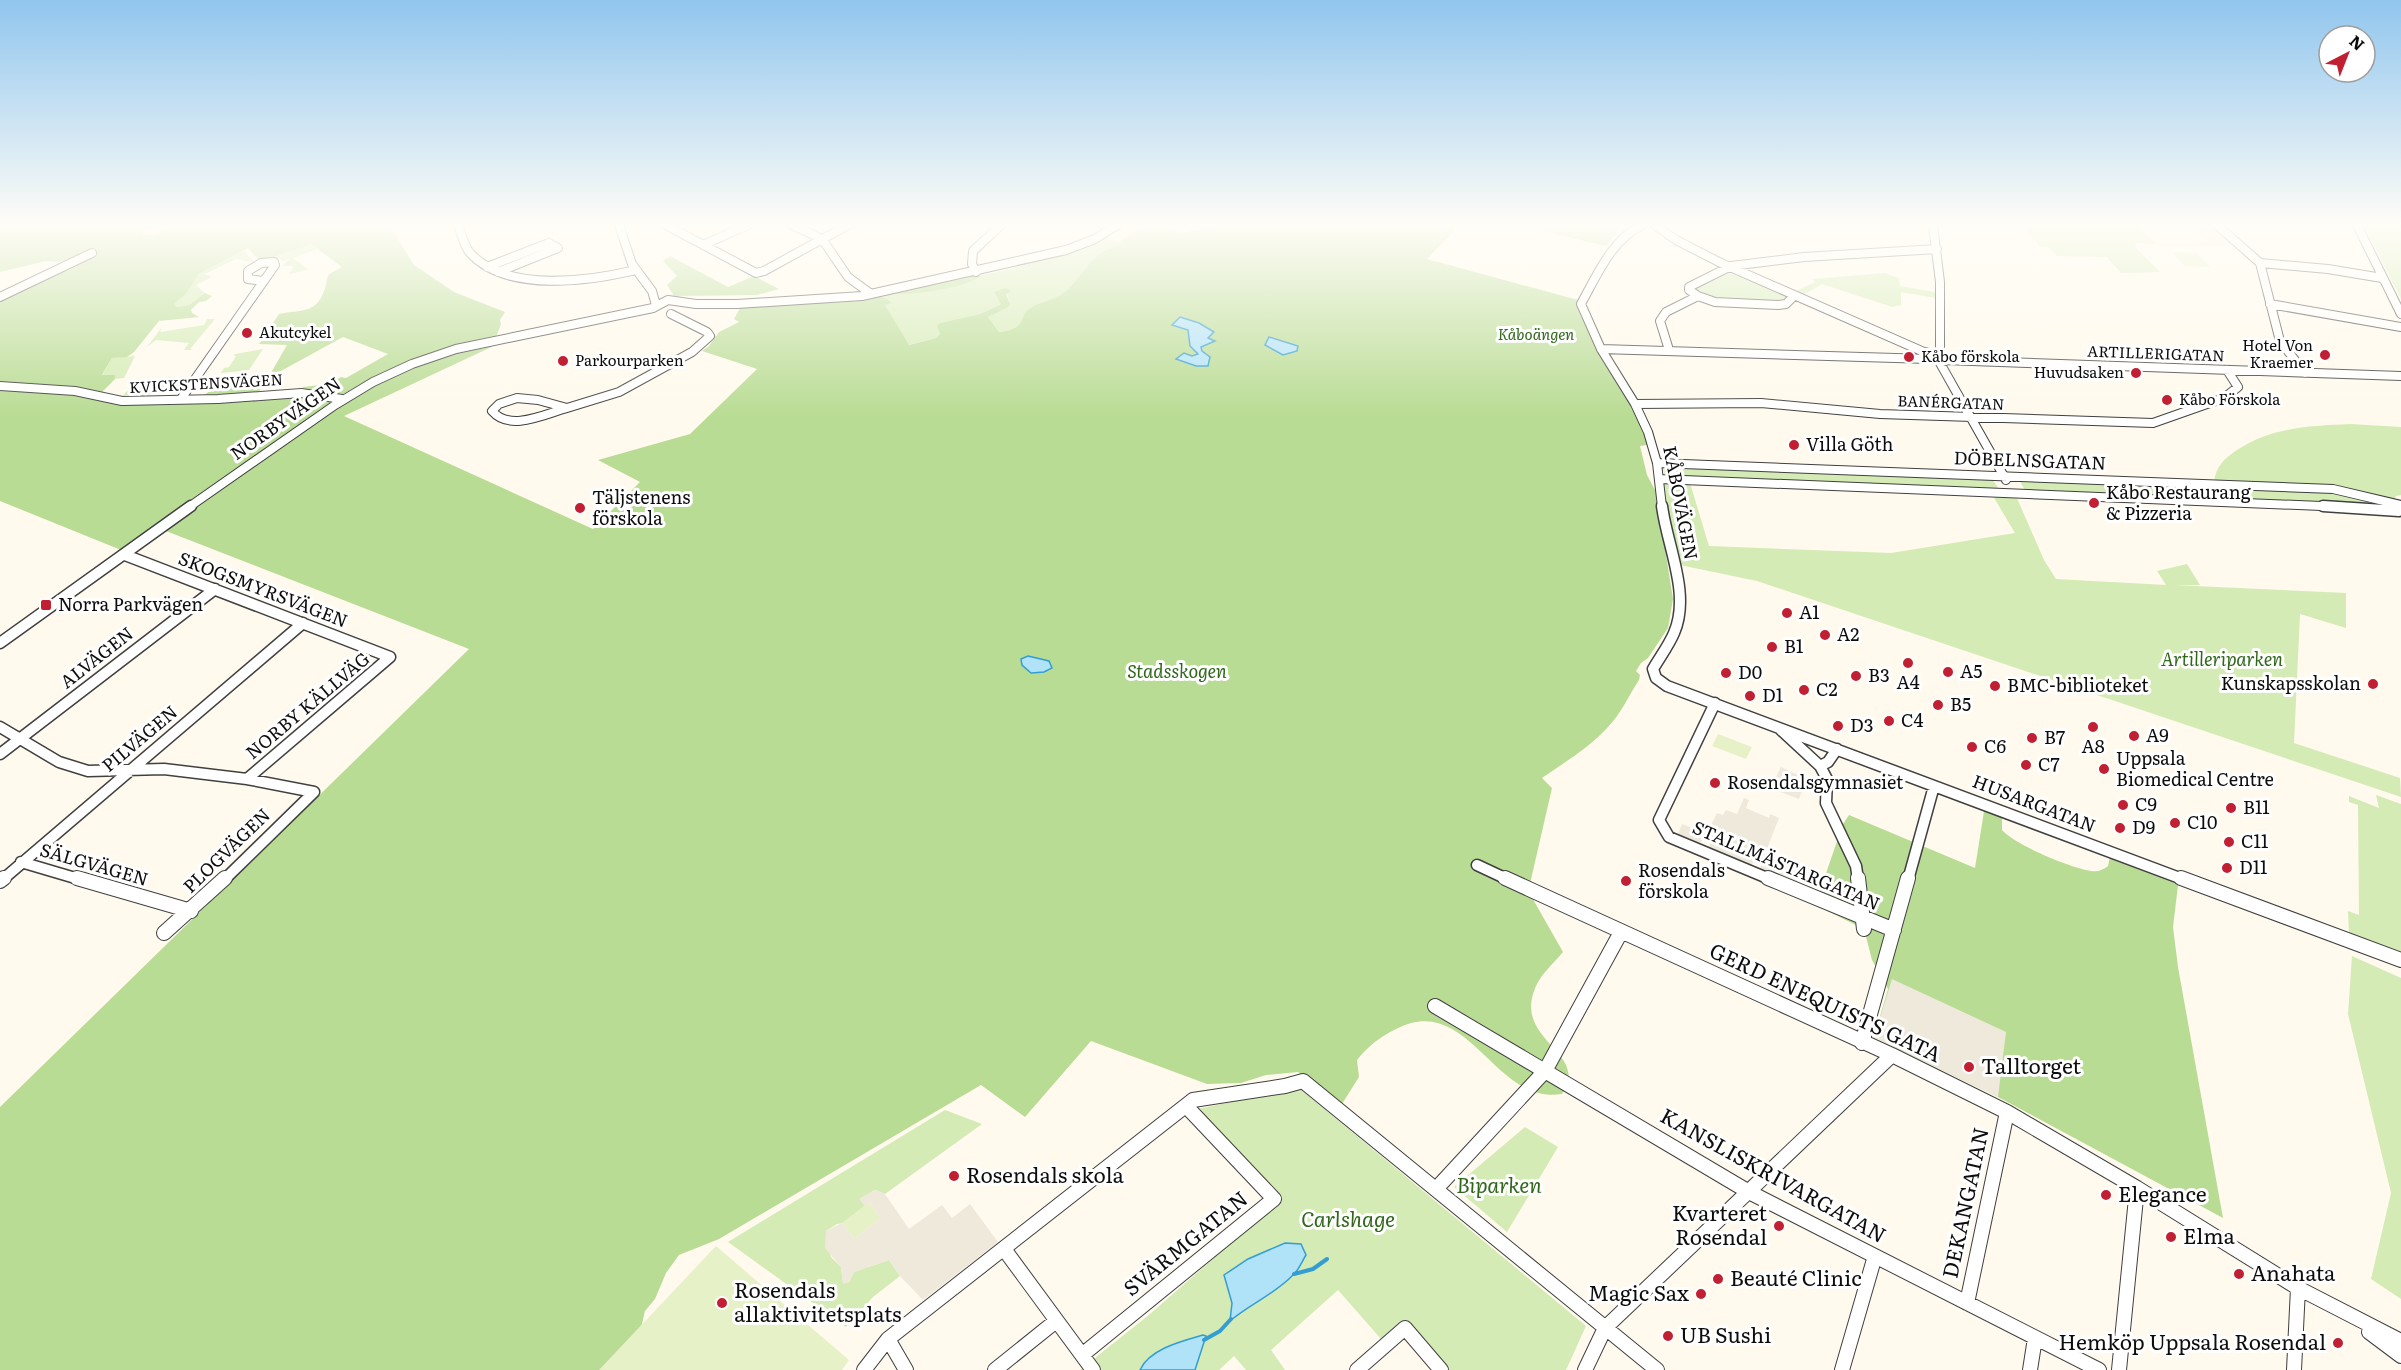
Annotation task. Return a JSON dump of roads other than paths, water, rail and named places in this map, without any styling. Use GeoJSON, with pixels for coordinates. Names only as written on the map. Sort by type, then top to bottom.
{"type":"FeatureCollection","features":[{"type":"Feature","properties":{"kind":"street"},"geometry":{"type":"LineString","coordinates":[[0,297],[17,289]]}},
{"type":"Feature","properties":{"kind":"street"},"geometry":{"type":"LineString","coordinates":[[181,399],[214,355],[258,289]]}},
{"type":"Feature","properties":{"kind":"street"},"geometry":{"type":"LineString","coordinates":[[864,289],[871,294]]}},
{"type":"Feature","properties":{"kind":"street"},"geometry":{"type":"LineString","coordinates":[[655,308],[679,309],[706,304],[830,300],[895,289]]}},
{"type":"Feature","properties":{"kind":"street","name":"KÅBOVÄGEN"},"geometry":{"type":"LineString","coordinates":[[1587,289],[1582,297],[1582,310],[1601,349],[1635,404],[1648,432],[1657,463],[1665,532],[1675,564],[1681,599],[1675,632],[1653,669],[1656,678]]}},
{"type":"Feature","properties":{"kind":"street"},"geometry":{"type":"LineString","coordinates":[[1689,289],[1698,296],[1715,302],[1778,305],[1786,304],[1794,296]]}},
{"type":"Feature","properties":{"kind":"street"},"geometry":{"type":"LineString","coordinates":[[1779,289],[1936,358],[2013,492]]}},
{"type":"Feature","properties":{"kind":"street"},"geometry":{"type":"LineString","coordinates":[[1936,358],[1940,352],[1940,289]]}},
{"type":"Feature","properties":{"kind":"street"},"geometry":{"type":"LineString","coordinates":[[2266,289],[2280,340],[2305,373]]}},
{"type":"Feature","properties":{"kind":"street"},"geometry":{"type":"LineString","coordinates":[[2389,289],[2398,302],[2401,314]]}},
{"type":"Feature","properties":{"kind":"street"},"geometry":{"type":"LineString","coordinates":[[568,408],[542,401],[514,399],[497,405],[492,411],[498,418],[513,421],[531,419],[568,408],[623,391],[701,346],[710,336],[685,319],[676,300],[666,300],[652,291]]}},
{"type":"Feature","properties":{"kind":"street"},"geometry":{"type":"LineString","coordinates":[[652,291],[655,308]]}},
{"type":"Feature","properties":{"kind":"street"},"geometry":{"type":"LineString","coordinates":[[1669,350],[1660,321],[1666,312],[1698,296]]}},
{"type":"Feature","properties":{"kind":"street"},"geometry":{"type":"LineString","coordinates":[[655,308],[666,300]]}},
{"type":"Feature","properties":{"kind":"street"},"geometry":{"type":"LineString","coordinates":[[2270,304],[2401,327]]}},
{"type":"Feature","properties":{"kind":"street","name":"NORBYVÄGEN"},"geometry":{"type":"LineString","coordinates":[[0,644],[342,399],[384,374],[434,355],[655,308]]}},
{"type":"Feature","properties":{"kind":"street","name":"ARTILLERIGATAN"},"geometry":{"type":"LineString","coordinates":[[1601,349],[1936,358],[2401,376]]}},
{"type":"Feature","properties":{"kind":"street","name":"BANÉRGATAN"},"geometry":{"type":"LineString","coordinates":[[1635,404],[1761,403],[1856,412],[2153,423],[2224,398],[2238,387],[2227,370]]}},
{"type":"Feature","properties":{"kind":"street","name":"KVICKSTENSVÄGEN"},"geometry":{"type":"LineString","coordinates":[[0,386],[75,391],[122,401],[301,393],[342,399]]}},
{"type":"Feature","properties":{"kind":"street","name":"DÖBELNSGATAN"},"geometry":{"type":"LineString","coordinates":[[1657,463],[2333,489],[2401,505]]}},
{"type":"Feature","properties":{"kind":"street","name":"DÖBELNSGATAN"},"geometry":{"type":"LineString","coordinates":[[1659,478],[2369,507],[2401,511]]}},
{"type":"Feature","properties":{"kind":"street"},"geometry":{"type":"LineString","coordinates":[[2369,507],[2401,519]]}},
{"type":"Feature","properties":{"kind":"street","name":"SKOGSMYRSVÄGEN"},"geometry":{"type":"LineString","coordinates":[[125,555],[390,657]]}},
{"type":"Feature","properties":{"kind":"street","name":"ALVÄGEN"},"geometry":{"type":"LineString","coordinates":[[0,754],[215,589]]}},
{"type":"Feature","properties":{"kind":"street","name":"PILVÄGEN"},"geometry":{"type":"LineString","coordinates":[[0,881],[303,623]]}},
{"type":"Feature","properties":{"kind":"street","name":"NORBY KÄLLVÄG"},"geometry":{"type":"LineString","coordinates":[[248,779],[390,657]]}},
{"type":"Feature","properties":{"kind":"street","name":"HUSARGATAN"},"geometry":{"type":"LineString","coordinates":[[1656,678],[1667,686],[2401,960]]}},
{"type":"Feature","properties":{"kind":"street","name":"STALLMÄSTARGATAN"},"geometry":{"type":"LineString","coordinates":[[1715,704],[1659,820],[1669,837],[1863,923],[1894,930]]}},
{"type":"Feature","properties":{"kind":"street"},"geometry":{"type":"LineString","coordinates":[[1777,726],[1820,766],[1827,779],[1826,803],[1856,866],[1863,923]]}},
{"type":"Feature","properties":{"kind":"street"},"geometry":{"type":"LineString","coordinates":[[0,727],[59,762],[88,771],[164,769],[248,779]]}},
{"type":"Feature","properties":{"kind":"street"},"geometry":{"type":"LineString","coordinates":[[1820,766],[1828,762],[1837,749]]}},
{"type":"Feature","properties":{"kind":"street","name":"PLOGVÄGEN"},"geometry":{"type":"LineString","coordinates":[[164,933],[191,911],[314,792],[248,779]]}},
{"type":"Feature","properties":{"kind":"street","name":"STALLMÄSTARGATAN"},"geometry":{"type":"LineString","coordinates":[[1862,1043],[1934,786]]}},
{"type":"Feature","properties":{"kind":"street","name":"SÄLGVÄGEN"},"geometry":{"type":"LineString","coordinates":[[21,862],[191,911]]}},
{"type":"Feature","properties":{"kind":"street","name":"GERD ENEQUISTS GATA"},"geometry":{"type":"LineString","coordinates":[[1477,865],[1892,1055],[2007,1112],[2137,1188],[2298,1288],[2401,1341]]}},
{"type":"Feature","properties":{"kind":"street"},"geometry":{"type":"LineString","coordinates":[[1436,1189],[1545,1071],[1621,932]]}},
{"type":"Feature","properties":{"kind":"street","name":"KANSLISKRIVARGATAN"},"geometry":{"type":"LineString","coordinates":[[1435,1006],[1749,1192],[2098,1370]]}},
{"type":"Feature","properties":{"kind":"street"},"geometry":{"type":"LineString","coordinates":[[1586,1370],[1605,1328],[1892,1055]]}},
{"type":"Feature","properties":{"kind":"street"},"geometry":{"type":"LineString","coordinates":[[864,1370],[888,1339],[1193,1100],[1285,1086],[1303,1081],[1657,1370]]}},
{"type":"Feature","properties":{"kind":"street","name":"SVÄRMGATAN"},"geometry":{"type":"LineString","coordinates":[[1082,1355],[1274,1199],[1186,1106]]}},
{"type":"Feature","properties":{"kind":"street","name":"DEKANGATAN"},"geometry":{"type":"LineString","coordinates":[[1967,1303],[2007,1112]]}},
{"type":"Feature","properties":{"kind":"street"},"geometry":{"type":"LineString","coordinates":[[2119,1370],[2137,1188]]}},
{"type":"Feature","properties":{"kind":"street"},"geometry":{"type":"LineString","coordinates":[[1004,1249],[1093,1370]]}},
{"type":"Feature","properties":{"kind":"street"},"geometry":{"type":"LineString","coordinates":[[1842,1370],[1875,1256]]}},
{"type":"Feature","properties":{"kind":"street"},"geometry":{"type":"LineString","coordinates":[[2294,1370],[2298,1288]]}},
{"type":"Feature","properties":{"kind":"street","name":"GERD ENEQUISTS GATA"},"geometry":{"type":"LineString","coordinates":[[2331,1307],[2401,1356]]}},
{"type":"Feature","properties":{"kind":"street"},"geometry":{"type":"LineString","coordinates":[[995,1370],[1056,1321]]}},
{"type":"Feature","properties":{"kind":"street"},"geometry":{"type":"LineString","coordinates":[[1357,1370],[1405,1328],[1442,1370]]}},
{"type":"Feature","properties":{"kind":"street"},"geometry":{"type":"LineString","coordinates":[[2030,1370],[2035,1338]]}},
{"type":"Feature","properties":{"kind":"street"},"geometry":{"type":"LineString","coordinates":[[888,1339],[906,1370]]}},
{"type":"Feature","properties":{"kind":"water"},"geometry":{"type":"Polygon","coordinates":[[[1180,317],[1199,323],[1214,332],[1208,338],[1215,341],[1201,347],[1202,351],[1210,357],[1208,366],[1196,366],[1176,359],[1184,353],[1192,356],[1198,354],[1190,346],[1188,330],[1172,325],[1180,317]]]}},
{"type":"Feature","properties":{"kind":"water"},"geometry":{"type":"Polygon","coordinates":[[[1269,337],[1298,346],[1297,351],[1283,355],[1265,345],[1269,337]]]}},
{"type":"Feature","properties":{"kind":"water"},"geometry":{"type":"Polygon","coordinates":[[[1028,656],[1049,661],[1052,668],[1044,672],[1031,673],[1022,665],[1021,659],[1028,656]]]}},
{"type":"Feature","properties":{"kind":"water"},"geometry":{"type":"Polygon","coordinates":[[[1285,1243],[1301,1244],[1306,1255],[1297,1271],[1278,1288],[1230,1321],[1232,1303],[1224,1275],[1248,1259],[1285,1243]]]}},
{"type":"Feature","properties":{"kind":"water"},"geometry":{"type":"Polygon","coordinates":[[[1203,1335],[1206,1336],[1195,1370],[1140,1370],[1144,1363],[1158,1351],[1203,1335]]]}},
{"type":"Feature","properties":{"kind":"waterway"},"geometry":{"type":"LineString","coordinates":[[1294,1274],[1313,1269],[1327,1259]]}},
{"type":"Feature","properties":{"kind":"waterway"},"geometry":{"type":"LineString","coordinates":[[1204,1340],[1220,1331],[1231,1319]]}},
{"type":"Feature","properties":{"kind":"place","name":"Akutcykel"},"geometry":{"type":"Point","coordinates":[247,333]}},
{"type":"Feature","properties":{"kind":"place","name":"Hotel Von Kraemer"},"geometry":{"type":"Point","coordinates":[2325,355]}},
{"type":"Feature","properties":{"kind":"place","name":"Kåbo förskola"},"geometry":{"type":"Point","coordinates":[1909,357]}},
{"type":"Feature","properties":{"kind":"place","name":"Parkourparken"},"geometry":{"type":"Point","coordinates":[563,361]}},
{"type":"Feature","properties":{"kind":"place","name":"Huvudsaken"},"geometry":{"type":"Point","coordinates":[2136,373]}},
{"type":"Feature","properties":{"kind":"place","name":"Kåbo Förskola"},"geometry":{"type":"Point","coordinates":[2167,400]}},
{"type":"Feature","properties":{"kind":"place","name":"Villa Göth"},"geometry":{"type":"Point","coordinates":[1794,445]}},
{"type":"Feature","properties":{"kind":"place","name":"Kåbo Restaurang & Pizzeria"},"geometry":{"type":"Point","coordinates":[2094,503]}},
{"type":"Feature","properties":{"kind":"place","name":"Täljstenens förskola"},"geometry":{"type":"Point","coordinates":[580,508]}},
{"type":"Feature","properties":{"kind":"place","name":"Norra Parkvägen"},"geometry":{"type":"Point","coordinates":[46,605]}},
{"type":"Feature","properties":{"kind":"place","name":"A1"},"geometry":{"type":"Point","coordinates":[1787,613]}},
{"type":"Feature","properties":{"kind":"place","name":"A2"},"geometry":{"type":"Point","coordinates":[1825,635]}},
{"type":"Feature","properties":{"kind":"place","name":"B1"},"geometry":{"type":"Point","coordinates":[1772,647]}},
{"type":"Feature","properties":{"kind":"place","name":"A4"},"geometry":{"type":"Point","coordinates":[1908,663]}},
{"type":"Feature","properties":{"kind":"place","name":"A5"},"geometry":{"type":"Point","coordinates":[1948,672]}},
{"type":"Feature","properties":{"kind":"place","name":"D0"},"geometry":{"type":"Point","coordinates":[1726,673]}},
{"type":"Feature","properties":{"kind":"place","name":"B3"},"geometry":{"type":"Point","coordinates":[1856,676]}},
{"type":"Feature","properties":{"kind":"place","name":"Kunskapsskolan"},"geometry":{"type":"Point","coordinates":[2373,684]}},
{"type":"Feature","properties":{"kind":"place","name":"BMC-biblioteket"},"geometry":{"type":"Point","coordinates":[1995,686]}},
{"type":"Feature","properties":{"kind":"place","name":"C2"},"geometry":{"type":"Point","coordinates":[1804,690]}},
{"type":"Feature","properties":{"kind":"place","name":"D1"},"geometry":{"type":"Point","coordinates":[1750,696]}},
{"type":"Feature","properties":{"kind":"place","name":"B5"},"geometry":{"type":"Point","coordinates":[1938,705]}},
{"type":"Feature","properties":{"kind":"place","name":"C4"},"geometry":{"type":"Point","coordinates":[1889,721]}},
{"type":"Feature","properties":{"kind":"place","name":"D3"},"geometry":{"type":"Point","coordinates":[1838,726]}},
{"type":"Feature","properties":{"kind":"place","name":"A8"},"geometry":{"type":"Point","coordinates":[2093,727]}},
{"type":"Feature","properties":{"kind":"place","name":"A9"},"geometry":{"type":"Point","coordinates":[2134,736]}},
{"type":"Feature","properties":{"kind":"place","name":"B7"},"geometry":{"type":"Point","coordinates":[2032,738]}},
{"type":"Feature","properties":{"kind":"place","name":"C6"},"geometry":{"type":"Point","coordinates":[1972,747]}},
{"type":"Feature","properties":{"kind":"place","name":"C7"},"geometry":{"type":"Point","coordinates":[2026,765]}},
{"type":"Feature","properties":{"kind":"place","name":"Uppsala Biomedical Centre"},"geometry":{"type":"Point","coordinates":[2104,769]}},
{"type":"Feature","properties":{"kind":"place","name":"Rosendalsgymnasiet"},"geometry":{"type":"Point","coordinates":[1715,783]}},
{"type":"Feature","properties":{"kind":"place","name":"C9"},"geometry":{"type":"Point","coordinates":[2123,805]}},
{"type":"Feature","properties":{"kind":"place","name":"B11"},"geometry":{"type":"Point","coordinates":[2231,808]}},
{"type":"Feature","properties":{"kind":"place","name":"C10"},"geometry":{"type":"Point","coordinates":[2175,823]}},
{"type":"Feature","properties":{"kind":"place","name":"D9"},"geometry":{"type":"Point","coordinates":[2120,828]}},
{"type":"Feature","properties":{"kind":"place","name":"C11"},"geometry":{"type":"Point","coordinates":[2229,842]}},
{"type":"Feature","properties":{"kind":"place","name":"D11"},"geometry":{"type":"Point","coordinates":[2227,868]}},
{"type":"Feature","properties":{"kind":"place","name":"Rosendals förskola"},"geometry":{"type":"Point","coordinates":[1626,881]}},
{"type":"Feature","properties":{"kind":"place","name":"Talltorget"},"geometry":{"type":"Point","coordinates":[1969,1067]}},
{"type":"Feature","properties":{"kind":"place","name":"Rosendals skola"},"geometry":{"type":"Point","coordinates":[954,1176]}},
{"type":"Feature","properties":{"kind":"place","name":"Elegance"},"geometry":{"type":"Point","coordinates":[2106,1195]}},
{"type":"Feature","properties":{"kind":"place","name":"Kvarteret Rosendal"},"geometry":{"type":"Point","coordinates":[1779,1226]}},
{"type":"Feature","properties":{"kind":"place","name":"Elma"},"geometry":{"type":"Point","coordinates":[2171,1237]}},
{"type":"Feature","properties":{"kind":"place","name":"Anahata"},"geometry":{"type":"Point","coordinates":[2239,1274]}},
{"type":"Feature","properties":{"kind":"place","name":"Beauté Clinic"},"geometry":{"type":"Point","coordinates":[1718,1279]}},
{"type":"Feature","properties":{"kind":"place","name":"Magic Sax"},"geometry":{"type":"Point","coordinates":[1701,1294]}},
{"type":"Feature","properties":{"kind":"place","name":"Rosendals allaktivitetsplats"},"geometry":{"type":"Point","coordinates":[722,1303]}},
{"type":"Feature","properties":{"kind":"place","name":"UB Sushi"},"geometry":{"type":"Point","coordinates":[1668,1336]}},
{"type":"Feature","properties":{"kind":"place","name":"Hemköp Uppsala Rosendal"},"geometry":{"type":"Point","coordinates":[2338,1343]}},
{"type":"Feature","properties":{"kind":"park label","name":"Kåboängen"},"geometry":{"type":"Point","coordinates":[1536,335]}},
{"type":"Feature","properties":{"kind":"park label","name":"Artilleriparken"},"geometry":{"type":"Point","coordinates":[2222,660]}},
{"type":"Feature","properties":{"kind":"park label","name":"Stadsskogen"},"geometry":{"type":"Point","coordinates":[1177,672]}},
{"type":"Feature","properties":{"kind":"park label","name":"Biparken"},"geometry":{"type":"Point","coordinates":[1499,1186]}},
{"type":"Feature","properties":{"kind":"park label","name":"Carlshage"},"geometry":{"type":"Point","coordinates":[1348,1220]}}]}
